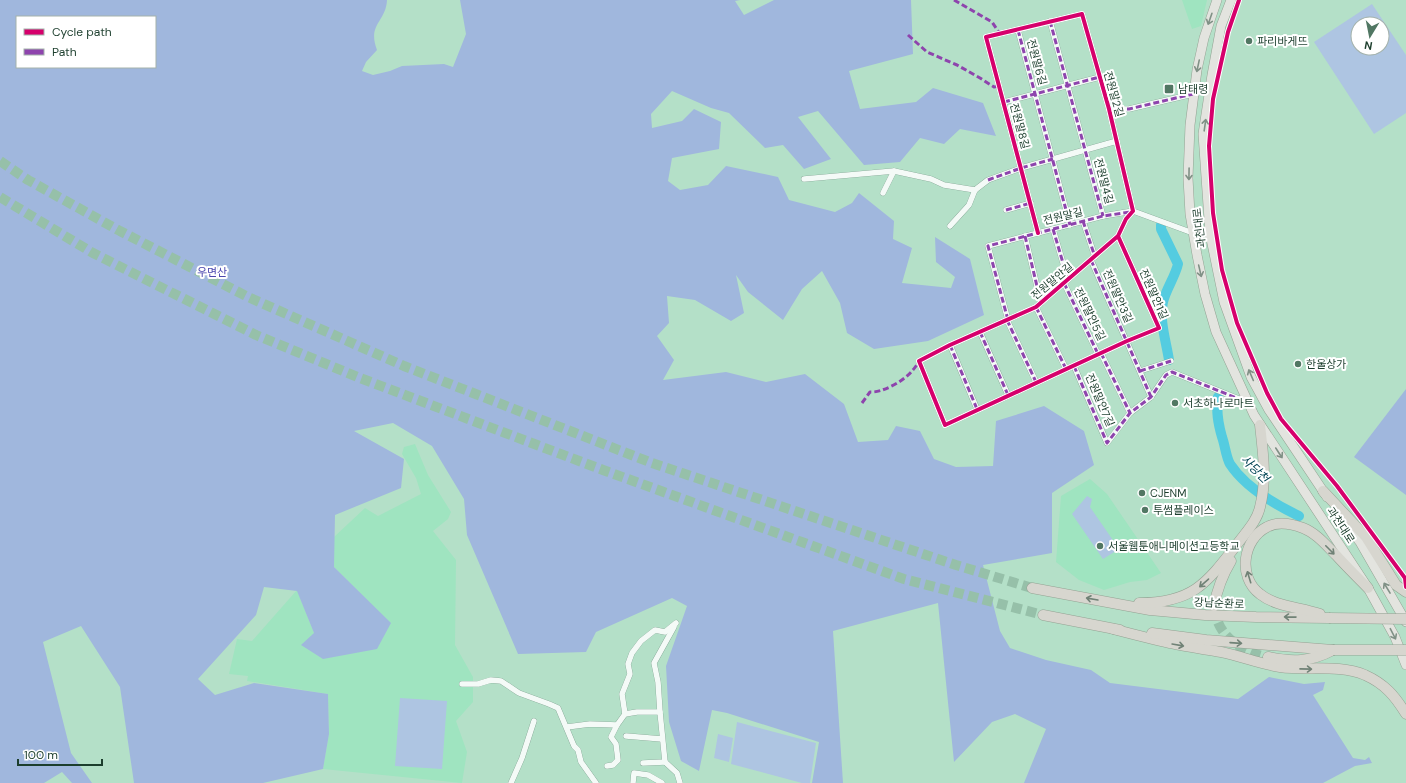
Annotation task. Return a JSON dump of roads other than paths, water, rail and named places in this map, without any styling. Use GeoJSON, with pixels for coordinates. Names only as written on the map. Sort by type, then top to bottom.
{"type":"FeatureCollection","features":[{"type":"Feature","properties":{"kind":"highway"},"geometry":{"type":"LineString","coordinates":[[1214,606],[1216,594],[1223,575],[1254,522],[1260,507],[1264,476],[1260,425]]}},
{"type":"Feature","properties":{"kind":"highway"},"geometry":{"type":"LineString","coordinates":[[1323,491],[1366,537],[1396,585],[1406,592]]}},
{"type":"Feature","properties":{"kind":"highway"},"geometry":{"type":"LineString","coordinates":[[1111,603],[1163,602],[1174,600],[1196,590],[1213,575],[1254,522]]}},
{"type":"Feature","properties":{"kind":"highway"},"geometry":{"type":"LineString","coordinates":[[1329,618],[1268,599],[1259,594],[1254,588],[1247,576],[1246,556],[1255,537],[1268,526],[1286,524],[1305,529],[1317,536],[1368,588]]}},
{"type":"Feature","properties":{"kind":"highway","name":"강남순환로"},"geometry":{"type":"LineString","coordinates":[[1032,588],[1150,610],[1205,615],[1406,620]]}},
{"type":"Feature","properties":{"kind":"highway"},"geometry":{"type":"LineString","coordinates":[[1043,615],[1113,629],[1169,643],[1222,652],[1280,667],[1297,669],[1343,669],[1354,671],[1384,686],[1395,696],[1406,714]]}},
{"type":"Feature","properties":{"kind":"highway"},"geometry":{"type":"LineString","coordinates":[[1113,629],[1206,640],[1333,650],[1406,650]]}},
{"type":"Feature","properties":{"kind":"highway"},"geometry":{"type":"LineString","coordinates":[[1265,657],[1282,660],[1300,660],[1320,657],[1333,650]]}},
{"type":"Feature","properties":{"kind":"main road","name":"과천대로"},"geometry":{"type":"LineString","coordinates":[[1217,0],[1204,38],[1193,94],[1190,125],[1188,178],[1190,214],[1205,294],[1216,332],[1254,415],[1368,588],[1395,638],[1406,665]]}},
{"type":"Feature","properties":{"kind":"main road","name":"과천대로"},"geometry":{"type":"LineString","coordinates":[[1231,0],[1221,26],[1212,75],[1204,134],[1210,234],[1224,302],[1252,377],[1269,410],[1323,491],[1360,542],[1406,620]]}},
{"type":"Feature","properties":{"kind":"main road"},"geometry":{"type":"LineString","coordinates":[[1193,232],[1210,234]]}},
{"type":"Feature","properties":{"kind":"main road"},"geometry":{"type":"LineString","coordinates":[[1254,415],[1269,410]]}},
{"type":"Feature","properties":{"kind":"street","name":"전원말2길"},"geometry":{"type":"LineString","coordinates":[[1050,21],[1082,14],[1109,109],[1133,211]]}},
{"type":"Feature","properties":{"kind":"street"},"geometry":{"type":"LineString","coordinates":[[1018,30],[1050,21]]}},
{"type":"Feature","properties":{"kind":"street","name":"전원말4길"},"geometry":{"type":"LineString","coordinates":[[1050,21],[1103,216]]}},
{"type":"Feature","properties":{"kind":"street","name":"전원말6길"},"geometry":{"type":"LineString","coordinates":[[1000,34],[1018,30],[1070,225]]}},
{"type":"Feature","properties":{"kind":"street","name":"전원말8길"},"geometry":{"type":"LineString","coordinates":[[1000,34],[986,37],[1038,233]]}},
{"type":"Feature","properties":{"kind":"street","name":"전원말2길"},"geometry":{"type":"LineString","coordinates":[[1067,86],[1100,77]]}},
{"type":"Feature","properties":{"kind":"street"},"geometry":{"type":"LineString","coordinates":[[1035,94],[1067,86]]}},
{"type":"Feature","properties":{"kind":"street","name":"전원말6길"},"geometry":{"type":"LineString","coordinates":[[1004,102],[1035,94]]}},
{"type":"Feature","properties":{"kind":"street"},"geometry":{"type":"LineString","coordinates":[[1109,109],[1129,109],[1193,94]]}},
{"type":"Feature","properties":{"kind":"street"},"geometry":{"type":"LineString","coordinates":[[1085,150],[1117,141]]}},
{"type":"Feature","properties":{"kind":"street","name":"전원말4길"},"geometry":{"type":"LineString","coordinates":[[1053,159],[1085,150]]}},
{"type":"Feature","properties":{"kind":"street"},"geometry":{"type":"LineString","coordinates":[[950,226],[969,205],[975,190],[988,180],[1021,168],[1053,159]]}},
{"type":"Feature","properties":{"kind":"street"},"geometry":{"type":"LineString","coordinates":[[804,179],[894,171],[931,179],[944,185],[975,190]]}},
{"type":"Feature","properties":{"kind":"street"},"geometry":{"type":"LineString","coordinates":[[883,193],[894,171]]}},
{"type":"Feature","properties":{"kind":"street"},"geometry":{"type":"LineString","coordinates":[[1006,210],[1031,203]]}},
{"type":"Feature","properties":{"kind":"street","name":"전원말길"},"geometry":{"type":"LineString","coordinates":[[1008,320],[988,246],[1103,216],[1133,211],[1193,232]]}},
{"type":"Feature","properties":{"kind":"street","name":"전원말안길"},"geometry":{"type":"LineString","coordinates":[[977,409],[945,425],[919,361],[950,345],[1039,305],[1118,236],[1126,219],[1133,211]]}},
{"type":"Feature","properties":{"kind":"street","name":"전원말안3길"},"geometry":{"type":"LineString","coordinates":[[1083,221],[1093,258],[1151,397]]}},
{"type":"Feature","properties":{"kind":"street","name":"전원말안5길"},"geometry":{"type":"LineString","coordinates":[[1054,229],[1066,281],[1100,354],[1130,413]]}},
{"type":"Feature","properties":{"kind":"street"},"geometry":{"type":"LineString","coordinates":[[950,345],[977,409],[1066,369],[1039,305],[1025,236]]}},
{"type":"Feature","properties":{"kind":"street","name":"전원말안1길"},"geometry":{"type":"LineString","coordinates":[[1118,236],[1159,328],[1127,341]]}},
{"type":"Feature","properties":{"kind":"street"},"geometry":{"type":"LineString","coordinates":[[1008,320],[1036,382]]}},
{"type":"Feature","properties":{"kind":"street"},"geometry":{"type":"LineString","coordinates":[[980,332],[1008,395]]}},
{"type":"Feature","properties":{"kind":"street","name":"전원말안3길"},"geometry":{"type":"LineString","coordinates":[[1100,354],[1127,341]]}},
{"type":"Feature","properties":{"kind":"street","name":"전원말안5길"},"geometry":{"type":"LineString","coordinates":[[1066,369],[1100,354]]}},
{"type":"Feature","properties":{"kind":"street"},"geometry":{"type":"LineString","coordinates":[[1140,372],[1171,361]]}},
{"type":"Feature","properties":{"kind":"street","name":"전원말안7길"},"geometry":{"type":"LineString","coordinates":[[1074,366],[1107,443],[1130,413]]}},
{"type":"Feature","properties":{"kind":"street"},"geometry":{"type":"LineString","coordinates":[[1130,413],[1151,397],[1166,375],[1172,372],[1249,403]]}},
{"type":"Feature","properties":{"kind":"street"},"geometry":{"type":"LineString","coordinates":[[625,714],[622,694],[630,674],[628,664],[632,653],[641,641],[656,630],[664,632],[676,623],[654,663],[658,682],[665,762]]}},
{"type":"Feature","properties":{"kind":"street"},"geometry":{"type":"LineString","coordinates":[[462,684],[478,684],[491,680],[501,681],[519,693],[558,708],[574,746],[578,750],[581,762],[596,783]]}},
{"type":"Feature","properties":{"kind":"street"},"geometry":{"type":"LineString","coordinates":[[607,766],[613,765],[618,760],[616,744],[612,737],[617,725],[625,714],[637,712],[660,712]]}},
{"type":"Feature","properties":{"kind":"street"},"geometry":{"type":"LineString","coordinates":[[512,783],[534,721]]}},
{"type":"Feature","properties":{"kind":"street"},"geometry":{"type":"LineString","coordinates":[[567,727],[590,724],[617,725]]}},
{"type":"Feature","properties":{"kind":"street"},"geometry":{"type":"LineString","coordinates":[[626,736],[662,739]]}},
{"type":"Feature","properties":{"kind":"street"},"geometry":{"type":"LineString","coordinates":[[643,763],[665,762],[677,772],[680,783]]}},
{"type":"Feature","properties":{"kind":"street"},"geometry":{"type":"LineString","coordinates":[[633,783],[634,773],[648,775],[662,783]]}},
{"type":"Feature","properties":{"kind":"waterway","name":"사당천"},"geometry":{"type":"LineString","coordinates":[[1161,225],[1161,229],[1178,264],[1164,297],[1162,309],[1163,331],[1169,360]]}},
{"type":"Feature","properties":{"kind":"waterway","name":"사당천"},"geometry":{"type":"LineString","coordinates":[[1218,397],[1218,422],[1230,464],[1244,480],[1261,494],[1299,516]]}},
{"type":"Feature","properties":{"kind":"tunnel"},"geometry":{"type":"LineString","coordinates":[[0,161],[28,180],[120,231],[248,297],[404,366],[652,463],[956,565],[1032,588]]}},
{"type":"Feature","properties":{"kind":"tunnel"},"geometry":{"type":"LineString","coordinates":[[0,197],[93,253],[256,335],[360,378],[603,470],[904,579],[1043,615]]}},
{"type":"Feature","properties":{"kind":"tunnel"},"geometry":{"type":"LineString","coordinates":[[1215,608],[1216,618],[1225,634],[1231,640],[1247,651],[1265,657]]}},
{"type":"Feature","properties":{"kind":"place","name":"파리바게뜨"},"geometry":{"type":"Point","coordinates":[1249,41]}},
{"type":"Feature","properties":{"kind":"place","name":"남태령"},"geometry":{"type":"Point","coordinates":[1169,89]}},
{"type":"Feature","properties":{"kind":"place","name":"한울상가"},"geometry":{"type":"Point","coordinates":[1298,364]}},
{"type":"Feature","properties":{"kind":"place","name":"서초하나로마트"},"geometry":{"type":"Point","coordinates":[1175,403]}},
{"type":"Feature","properties":{"kind":"place","name":"CJENM"},"geometry":{"type":"Point","coordinates":[1142,493]}},
{"type":"Feature","properties":{"kind":"place","name":"투썸플레이스"},"geometry":{"type":"Point","coordinates":[1145,510]}},
{"type":"Feature","properties":{"kind":"place","name":"서울웹툰애니메이션고등학교"},"geometry":{"type":"Point","coordinates":[1100,546]}},
{"type":"Feature","properties":{"kind":"park label","name":"우면산"},"geometry":{"type":"Point","coordinates":[212,272]}}]}
